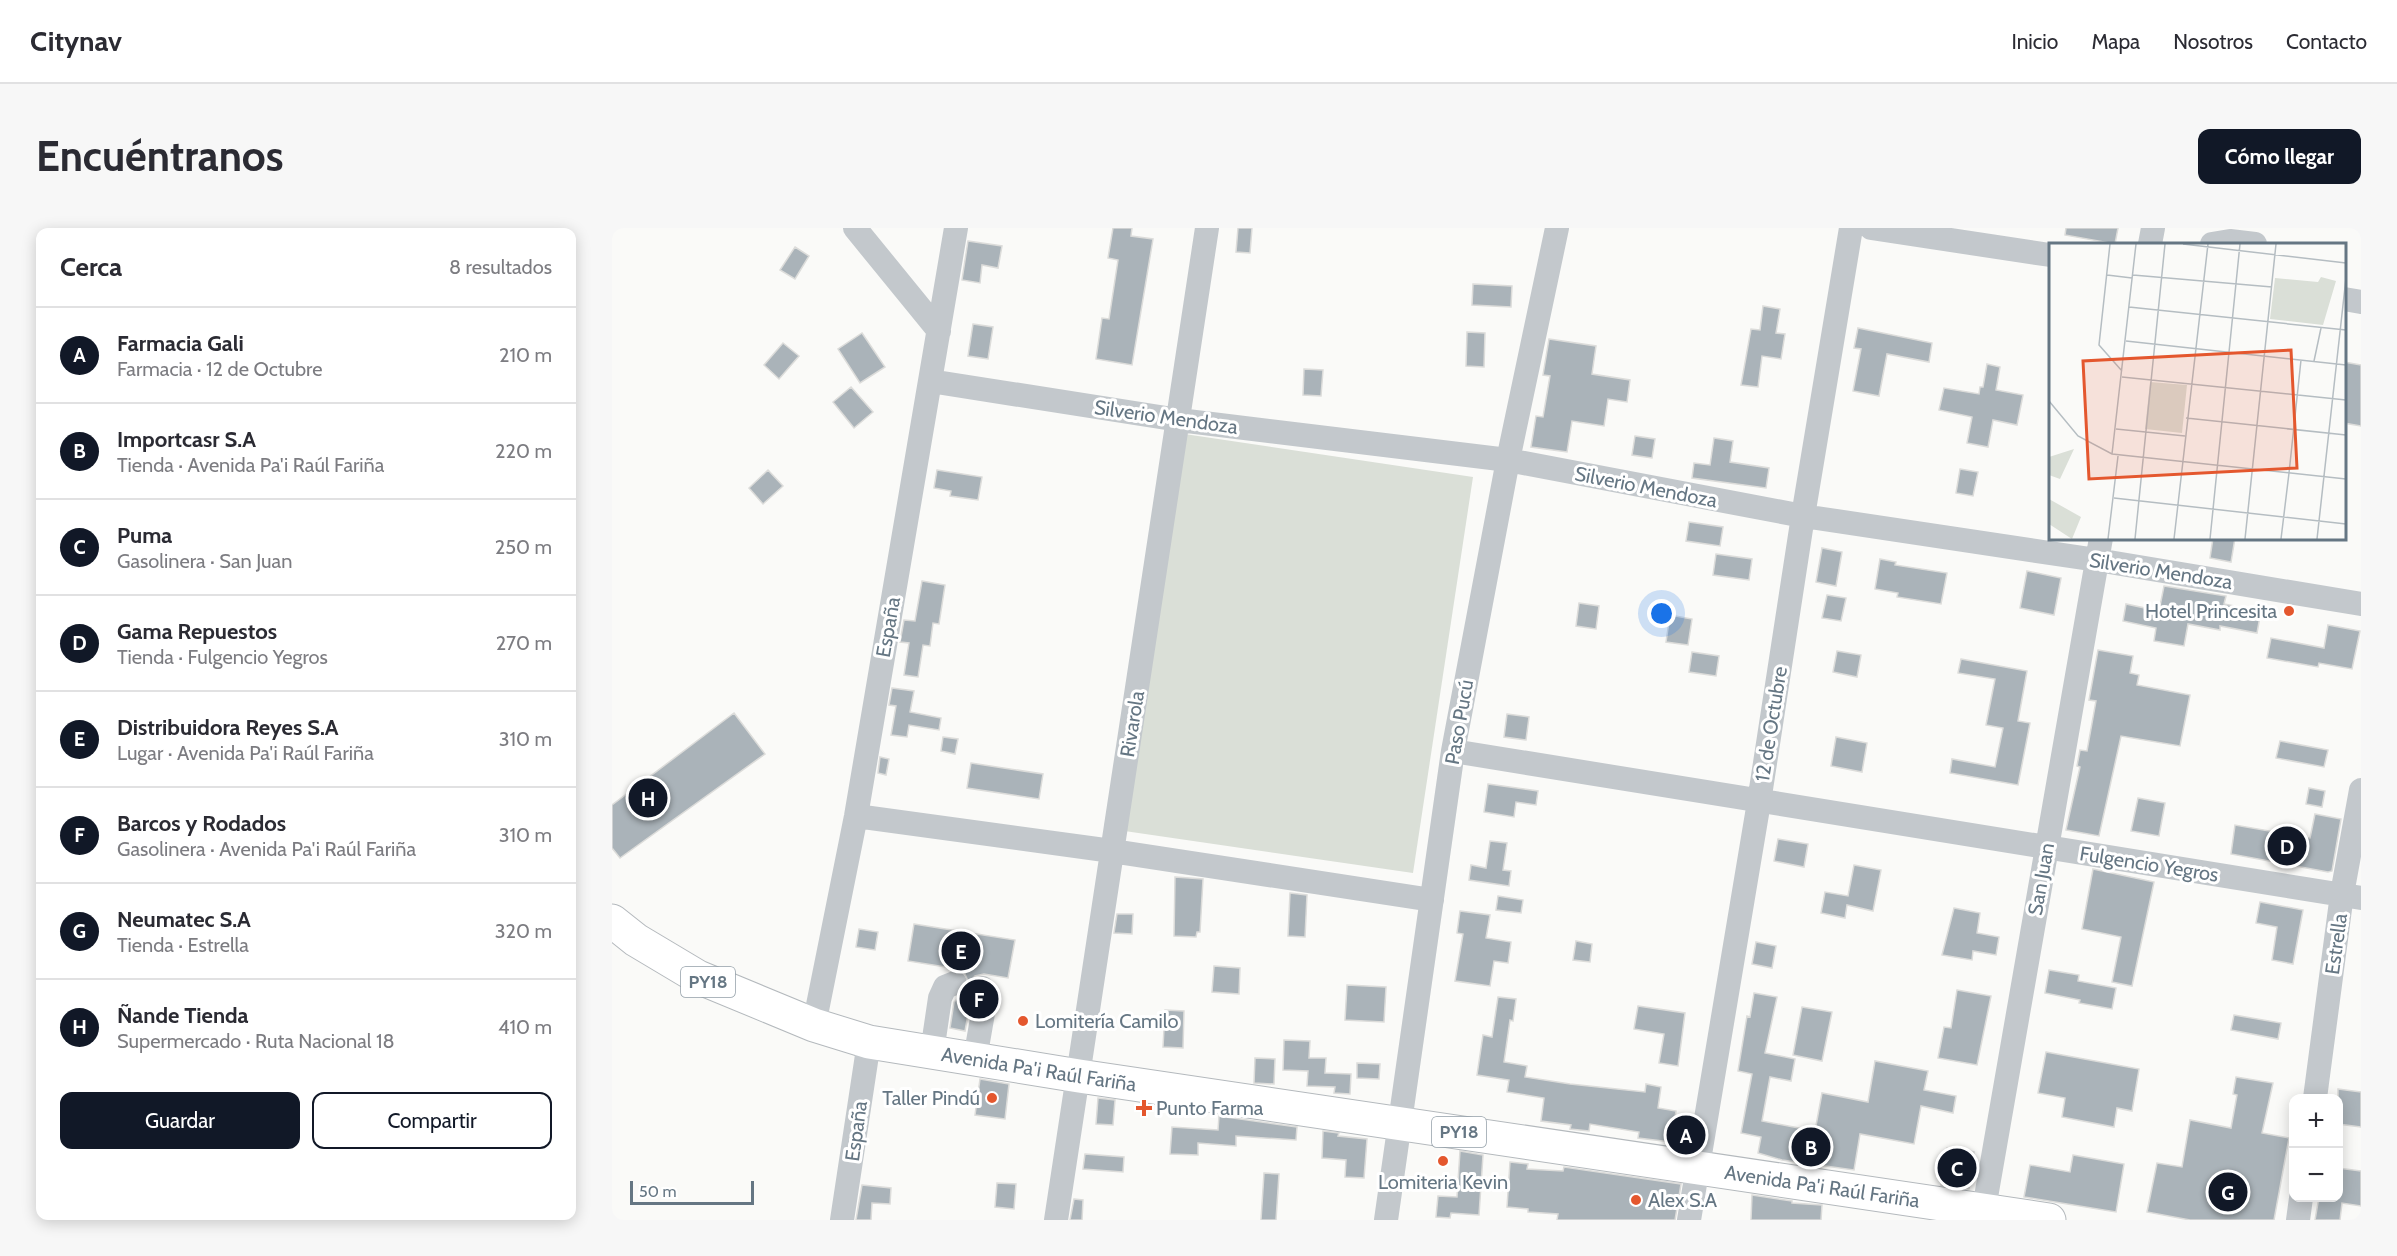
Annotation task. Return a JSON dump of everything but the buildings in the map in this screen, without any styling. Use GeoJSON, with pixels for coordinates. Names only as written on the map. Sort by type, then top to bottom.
{"type":"FeatureCollection","features":[{"type":"Feature","properties":{"kind":"highway","name":"PY18"},"geometry":{"type":"LineString","coordinates":[[612,921],[636,939],[698,977],[814,1025]]}},
{"type":"Feature","properties":{"kind":"highway","name":"Avenida Pa'i Raúl Fariña"},"geometry":{"type":"LineString","coordinates":[[814,1025],[869,1042],[1079,1076],[1698,1168],[1983,1214],[2049,1220]]}},
{"type":"Feature","properties":{"kind":"street"},"geometry":{"type":"LineString","coordinates":[[855,228],[939,331]]}},
{"type":"Feature","properties":{"kind":"street","name":"España"},"geometry":{"type":"LineString","coordinates":[[814,1025],[856,816],[956,228]]}},
{"type":"Feature","properties":{"kind":"street","name":"Rivarola"},"geometry":{"type":"LineString","coordinates":[[1056,1220],[1207,228]]}},
{"type":"Feature","properties":{"kind":"street","name":"Paso Pucú"},"geometry":{"type":"LineString","coordinates":[[1386,1220],[1453,751],[1508,460],[1557,228]]}},
{"type":"Feature","properties":{"kind":"street","name":"12 de Octubre"},"geometry":{"type":"LineString","coordinates":[[1689,1220],[1760,802],[1803,516],[1851,228]]}},
{"type":"Feature","properties":{"kind":"street"},"geometry":{"type":"LineString","coordinates":[[1871,228],[2049,255]]}},
{"type":"Feature","properties":{"kind":"street"},"geometry":{"type":"LineString","coordinates":[[2150,243],[2153,228]]}},
{"type":"Feature","properties":{"kind":"street"},"geometry":{"type":"LineString","coordinates":[[2216,243],[2230,240],[2249,243]]}},
{"type":"Feature","properties":{"kind":"street"},"geometry":{"type":"LineString","coordinates":[[2346,299],[2361,302]]}},
{"type":"Feature","properties":{"kind":"street","name":"Silverio Mendoza"},"geometry":{"type":"LineString","coordinates":[[930,381],[1179,420],[1508,460],[1803,516],[2099,549],[2361,604]]}},
{"type":"Feature","properties":{"kind":"street","name":"San Juan"},"geometry":{"type":"LineString","coordinates":[[1983,1214],[2099,549]]}},
{"type":"Feature","properties":{"kind":"street","name":"Fulgencio Yegros"},"geometry":{"type":"LineString","coordinates":[[1453,751],[2352,896]]}},
{"type":"Feature","properties":{"kind":"street","name":"Estrella"},"geometry":{"type":"LineString","coordinates":[[2316,1094],[2352,896],[2361,790]]}},
{"type":"Feature","properties":{"kind":"street"},"geometry":{"type":"LineString","coordinates":[[856,816],[1112,851],[1432,900]]}},
{"type":"Feature","properties":{"kind":"street"},"geometry":{"type":"LineString","coordinates":[[932,1052],[940,998],[945,987],[955,983]]}},
{"type":"Feature","properties":{"kind":"street"},"geometry":{"type":"LineString","coordinates":[[975,1059],[986,996],[982,987]]}},
{"type":"Feature","properties":{"kind":"street","name":"España"},"geometry":{"type":"LineString","coordinates":[[843,1220],[869,1042]]}},
{"type":"Feature","properties":{"kind":"street"},"geometry":{"type":"LineString","coordinates":[[2298,1220],[2300,1202]]}},
{"type":"Feature","properties":{"kind":"shaded area"},"geometry":{"type":"Polygon","coordinates":[[[1171,432],[1473,477],[1413,873],[1104,828],[1171,432]]]}},
{"type":"Feature","properties":{"kind":"place","name":"Hotel Princesita"},"geometry":{"type":"Point","coordinates":[2289,611]}},
{"type":"Feature","properties":{"kind":"place","name":"Ñande Tienda"},"geometry":{"type":"Point","coordinates":[648,798]}},
{"type":"Feature","properties":{"kind":"place","name":"Gama Repuestos"},"geometry":{"type":"Point","coordinates":[2287,846]}},
{"type":"Feature","properties":{"kind":"place","name":"Distribuidora Reyes S.A"},"geometry":{"type":"Point","coordinates":[961,951]}},
{"type":"Feature","properties":{"kind":"place","name":"Barcos y Rodados"},"geometry":{"type":"Point","coordinates":[979,999]}},
{"type":"Feature","properties":{"kind":"place","name":"Lomitería Camilo"},"geometry":{"type":"Point","coordinates":[1023,1021]}},
{"type":"Feature","properties":{"kind":"place","name":"Taller Pindú"},"geometry":{"type":"Point","coordinates":[992,1098]}},
{"type":"Feature","properties":{"kind":"place","name":"Punto Farma"},"geometry":{"type":"Point","coordinates":[1144,1108]}},
{"type":"Feature","properties":{"kind":"place","name":"Farmacia Gali"},"geometry":{"type":"Point","coordinates":[1686,1135]}},
{"type":"Feature","properties":{"kind":"place","name":"Importcasr S.A"},"geometry":{"type":"Point","coordinates":[1811,1147]}},
{"type":"Feature","properties":{"kind":"place","name":"Lomiteria Kevin"},"geometry":{"type":"Point","coordinates":[1443,1161]}},
{"type":"Feature","properties":{"kind":"place","name":"Puma"},"geometry":{"type":"Point","coordinates":[1957,1168]}},
{"type":"Feature","properties":{"kind":"place","name":"Neumatec S.A"},"geometry":{"type":"Point","coordinates":[2228,1192]}},
{"type":"Feature","properties":{"kind":"place","name":"Alex S.A"},"geometry":{"type":"Point","coordinates":[1636,1200]}}]}
